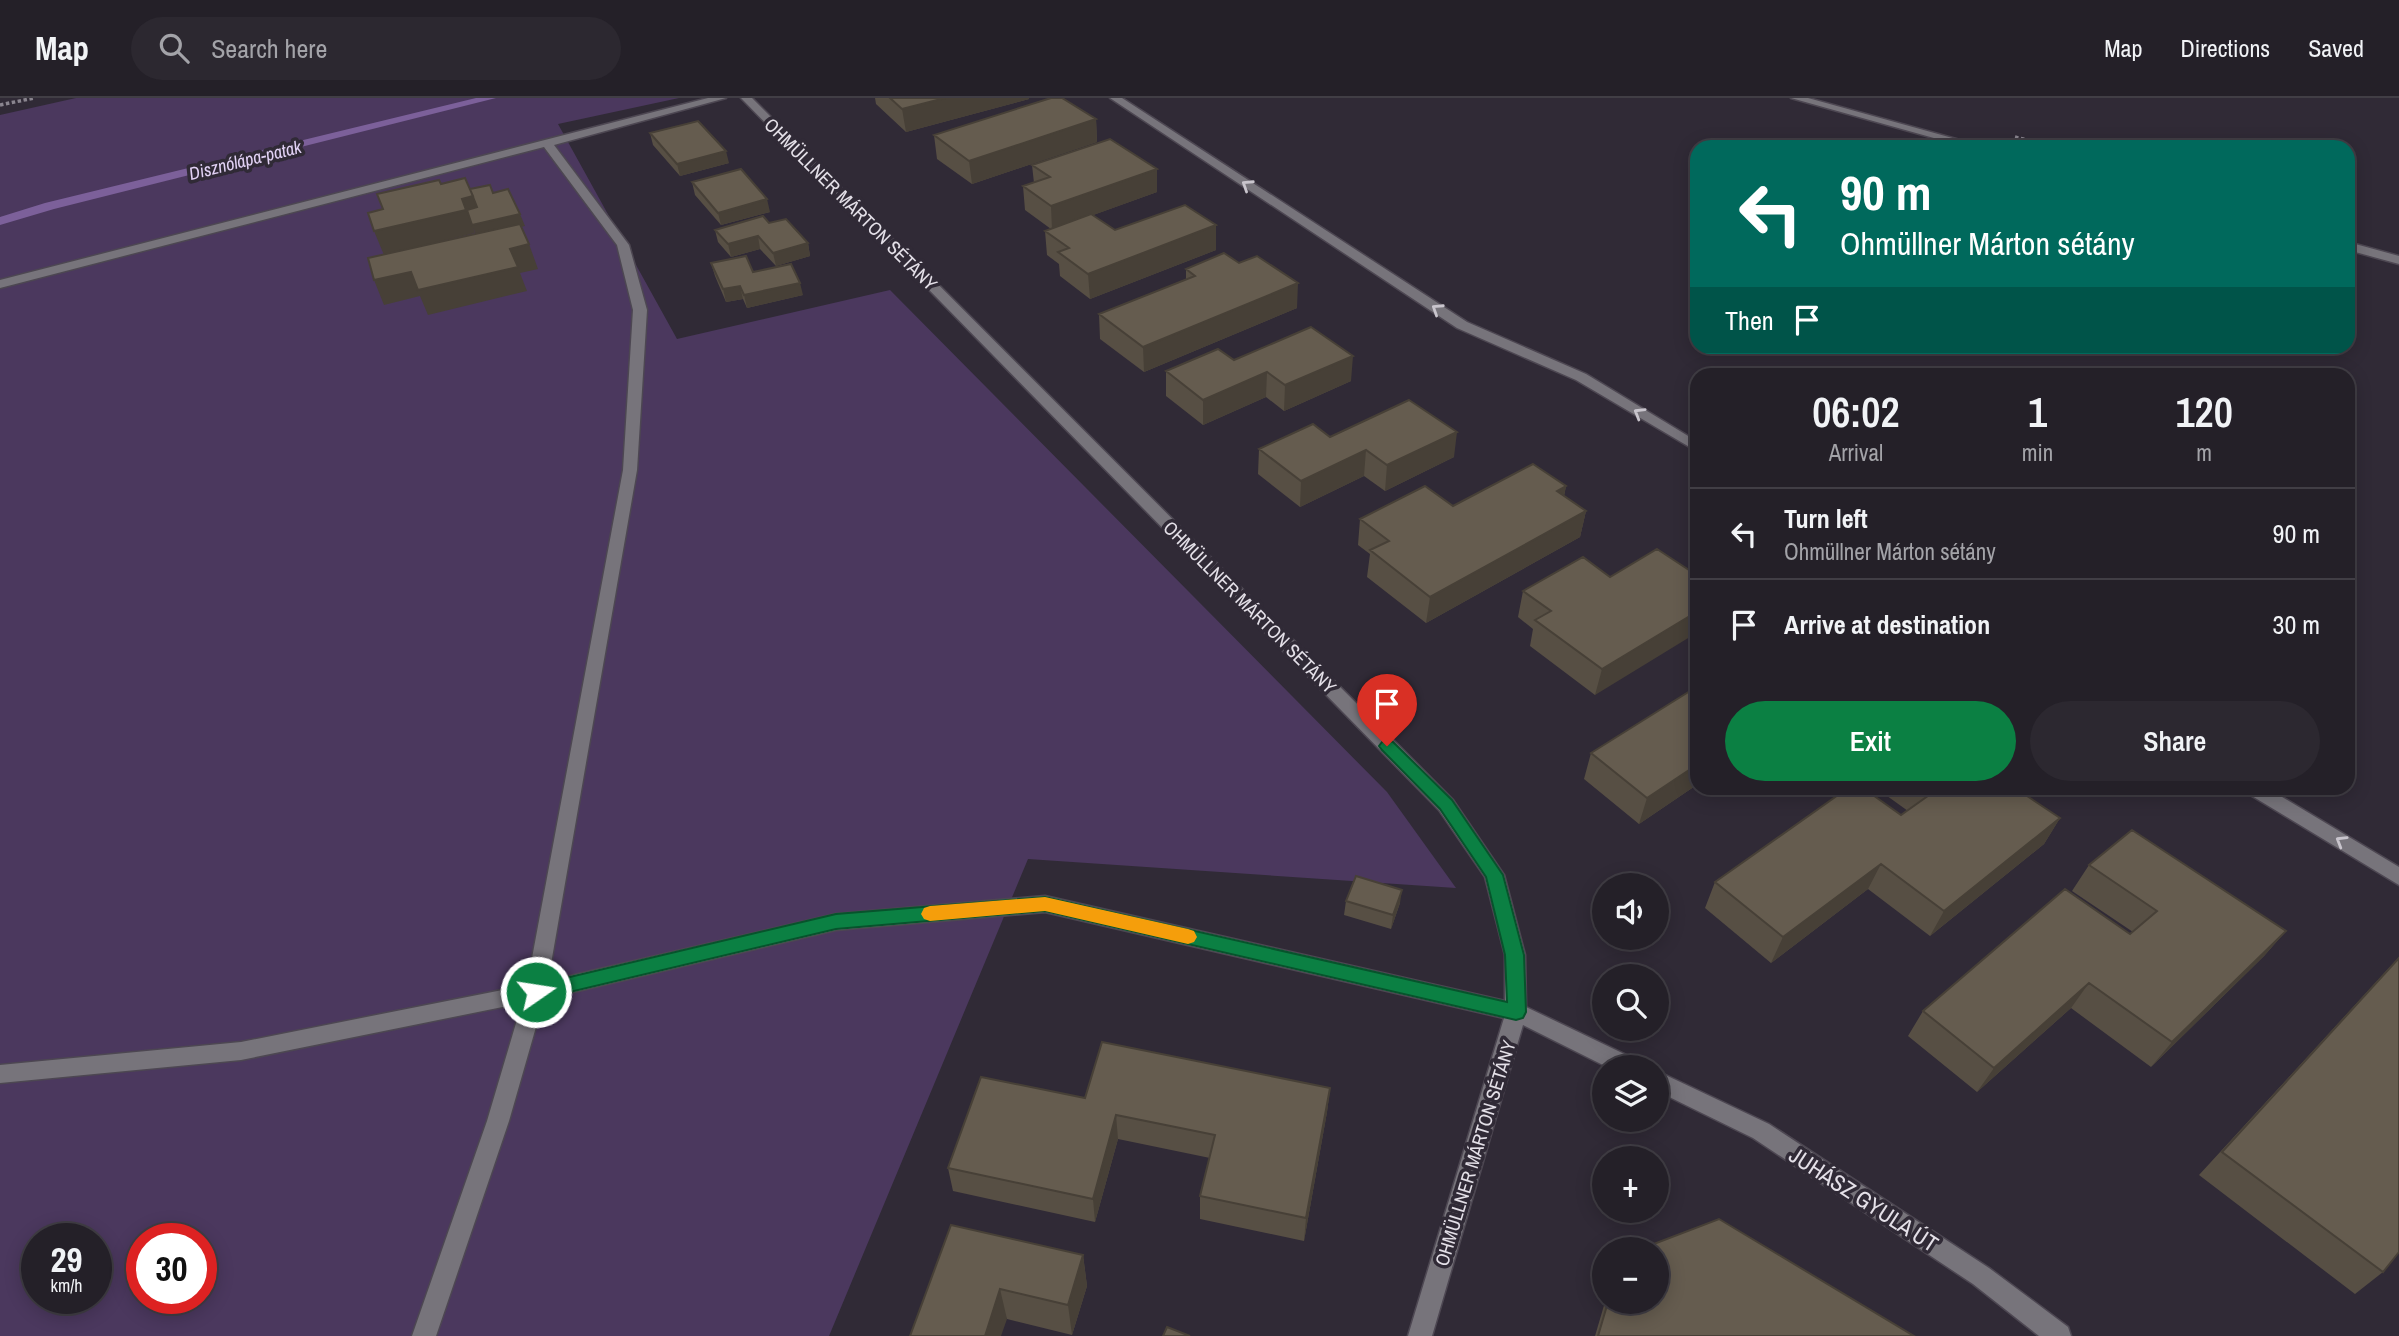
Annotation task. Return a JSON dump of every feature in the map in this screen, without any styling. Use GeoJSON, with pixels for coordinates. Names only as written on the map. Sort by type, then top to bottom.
{"type":"FeatureCollection","features":[{"type":"Feature","properties":{"kind":"street"},"geometry":{"type":"LineString","coordinates":[[0,284],[720,98]]}},
{"type":"Feature","properties":{"kind":"street","name":"OHMÜLLNER MÁRTON SÉTÁNY"},"geometry":{"type":"LineString","coordinates":[[746,98],[1446,805],[1494,875],[1515,955],[1516,1012],[1420,1336]]}},
{"type":"Feature","properties":{"kind":"street"},"geometry":{"type":"LineString","coordinates":[[1115,98],[1462,325],[1581,377],[1690,443]]}},
{"type":"Feature","properties":{"kind":"street"},"geometry":{"type":"LineString","coordinates":[[1796,98],[1953,140]]}},
{"type":"Feature","properties":{"kind":"street"},"geometry":{"type":"LineString","coordinates":[[424,1336],[498,1121],[536,992],[630,470],[640,310],[622,245],[546,142]]}},
{"type":"Feature","properties":{"kind":"street"},"geometry":{"type":"LineString","coordinates":[[2355,248],[2399,260]]}},
{"type":"Feature","properties":{"kind":"street"},"geometry":{"type":"LineString","coordinates":[[2264,795],[2399,877]]}},
{"type":"Feature","properties":{"kind":"street"},"geometry":{"type":"LineString","coordinates":[[0,1074],[241,1051],[536,992],[836,922],[1045,904],[1516,1012],[1604,1055]]}},
{"type":"Feature","properties":{"kind":"street","name":"JUHÁSZ GYULA ÚT"},"geometry":{"type":"LineString","coordinates":[[1669,1086],[1761,1131],[1981,1276],[2059,1336]]}},
{"type":"Feature","properties":{"kind":"path"},"geometry":{"type":"LineString","coordinates":[[0,105],[34,98]]}},
{"type":"Feature","properties":{"kind":"shaded area"},"geometry":{"type":"Polygon","coordinates":[[[76,98],[679,98],[558,124],[677,339],[890,290],[1387,792],[1456,888],[1028,859],[829,1336],[0,1336],[0,115],[76,98]]]}},
{"type":"Feature","properties":{"kind":"building"},"geometry":{"type":"Polygon","coordinates":[[[890,98],[945,98],[902,109],[890,98]]]}},
{"type":"Feature","properties":{"kind":"building"},"geometry":{"type":"Polygon","coordinates":[[[1051,98],[1062,98],[1096,119],[969,161],[934,135],[1051,98]]]}},
{"type":"Feature","properties":{"kind":"building"},"geometry":{"type":"Polygon","coordinates":[[[698,121],[726,151],[677,164],[650,133],[698,121]]]}},
{"type":"Feature","properties":{"kind":"building"},"geometry":{"type":"Polygon","coordinates":[[[1110,139],[1157,169],[1051,206],[1023,186],[1050,177],[1032,165],[1110,139]]]}},
{"type":"Feature","properties":{"kind":"building"},"geometry":{"type":"Polygon","coordinates":[[[741,169],[767,199],[718,213],[692,182],[741,169]]]}},
{"type":"Feature","properties":{"kind":"building"},"geometry":{"type":"Polygon","coordinates":[[[465,178],[473,196],[462,199],[466,210],[374,231],[368,213],[383,209],[377,194],[439,180],[441,184],[465,178]]]}},
{"type":"Feature","properties":{"kind":"building"},"geometry":{"type":"Polygon","coordinates":[[[490,185],[493,193],[508,189],[520,214],[472,225],[467,210],[477,207],[470,189],[490,185]]]}},
{"type":"Feature","properties":{"kind":"building"},"geometry":{"type":"Polygon","coordinates":[[[1185,205],[1216,225],[1088,274],[1058,252],[1069,248],[1045,231],[1091,214],[1115,230],[1185,205]]]}},
{"type":"Feature","properties":{"kind":"building"},"geometry":{"type":"Polygon","coordinates":[[[763,216],[769,223],[786,219],[808,243],[773,253],[758,236],[728,244],[715,230],[763,216]]]}},
{"type":"Feature","properties":{"kind":"building"},"geometry":{"type":"Polygon","coordinates":[[[520,224],[529,244],[510,249],[518,267],[418,290],[411,272],[374,280],[368,258],[520,224]]]}},
{"type":"Feature","properties":{"kind":"building"},"geometry":{"type":"Polygon","coordinates":[[[1224,253],[1239,263],[1257,256],[1298,283],[1143,347],[1099,314],[1195,276],[1186,269],[1224,253]]]}},
{"type":"Feature","properties":{"kind":"building"},"geometry":{"type":"Polygon","coordinates":[[[746,256],[753,272],[791,264],[800,283],[744,295],[740,286],[723,289],[711,263],[746,256]]]}},
{"type":"Feature","properties":{"kind":"building"},"geometry":{"type":"Polygon","coordinates":[[[1311,327],[1353,356],[1285,385],[1267,372],[1203,400],[1166,371],[1218,349],[1234,360],[1311,327]]]}},
{"type":"Feature","properties":{"kind":"building"},"geometry":{"type":"Polygon","coordinates":[[[1409,400],[1457,432],[1387,465],[1366,450],[1301,481],[1259,449],[1313,424],[1330,437],[1409,400]]]}},
{"type":"Feature","properties":{"kind":"building"},"geometry":{"type":"Polygon","coordinates":[[[1533,464],[1566,486],[1557,491],[1586,511],[1430,597],[1370,550],[1389,541],[1360,519],[1425,486],[1453,506],[1533,464]]]}},
{"type":"Feature","properties":{"kind":"building"},"geometry":{"type":"Polygon","coordinates":[[[1657,549],[1690,571],[1690,616],[1602,669],[1535,620],[1551,611],[1523,591],[1583,557],[1610,577],[1657,549]]]}},
{"type":"Feature","properties":{"kind":"building"},"geometry":{"type":"Polygon","coordinates":[[[1690,691],[1690,769],[1647,798],[1591,753],[1690,691]]]}},
{"type":"Feature","properties":{"kind":"building"},"geometry":{"type":"Polygon","coordinates":[[[1838,795],[1873,795],[1901,815],[1929,795],[2026,795],[2060,818],[1944,911],[1881,864],[1783,937],[1715,882],[1838,795]]]}},
{"type":"Feature","properties":{"kind":"building"},"geometry":{"type":"Polygon","coordinates":[[[2132,830],[2286,931],[2172,1042],[2089,983],[1994,1068],[1923,1011],[2065,889],[2130,934],[2157,911],[2089,865],[2132,830]]]}},
{"type":"Feature","properties":{"kind":"building"},"geometry":{"type":"Polygon","coordinates":[[[1356,876],[1402,890],[1393,915],[1346,901],[1356,876]]]}},
{"type":"Feature","properties":{"kind":"building"},"geometry":{"type":"Polygon","coordinates":[[[2399,958],[2399,1252],[2383,1272],[2222,1152],[2399,958]]]}},
{"type":"Feature","properties":{"kind":"building"},"geometry":{"type":"Polygon","coordinates":[[[1102,1042],[1330,1088],[1306,1218],[1200,1196],[1215,1135],[1116,1115],[1093,1199],[948,1168],[981,1077],[1085,1098],[1102,1042]]]}},
{"type":"Feature","properties":{"kind":"building"},"geometry":{"type":"Polygon","coordinates":[[[1719,1219],[1914,1336],[1598,1336],[1604,1314],[1669,1314],[1669,1238],[1719,1219]]]}},
{"type":"Feature","properties":{"kind":"building"},"geometry":{"type":"Polygon","coordinates":[[[951,1225],[1083,1255],[1068,1305],[1000,1289],[985,1336],[910,1336],[951,1225]]]}},
{"type":"Feature","properties":{"kind":"building"},"geometry":{"type":"Polygon","coordinates":[[[1167,1327],[1190,1336],[1163,1336],[1167,1327]]]}},
{"type":"Feature","properties":{"kind":"waterway","name":"Disznólápa-patak"},"geometry":{"type":"LineString","coordinates":[[0,221],[50,206],[490,98]]}},
{"type":"Feature","properties":{"kind":"slow traffic"},"geometry":{"type":"LineString","coordinates":[[930,914],[1045,904],[1188,937]]}},
{"type":"Feature","properties":{"kind":"route"},"geometry":{"type":"LineString","coordinates":[[536,992],[836,922],[1045,904],[1516,1012],[1515,955],[1494,875],[1446,805],[1387,746]]}}]}
